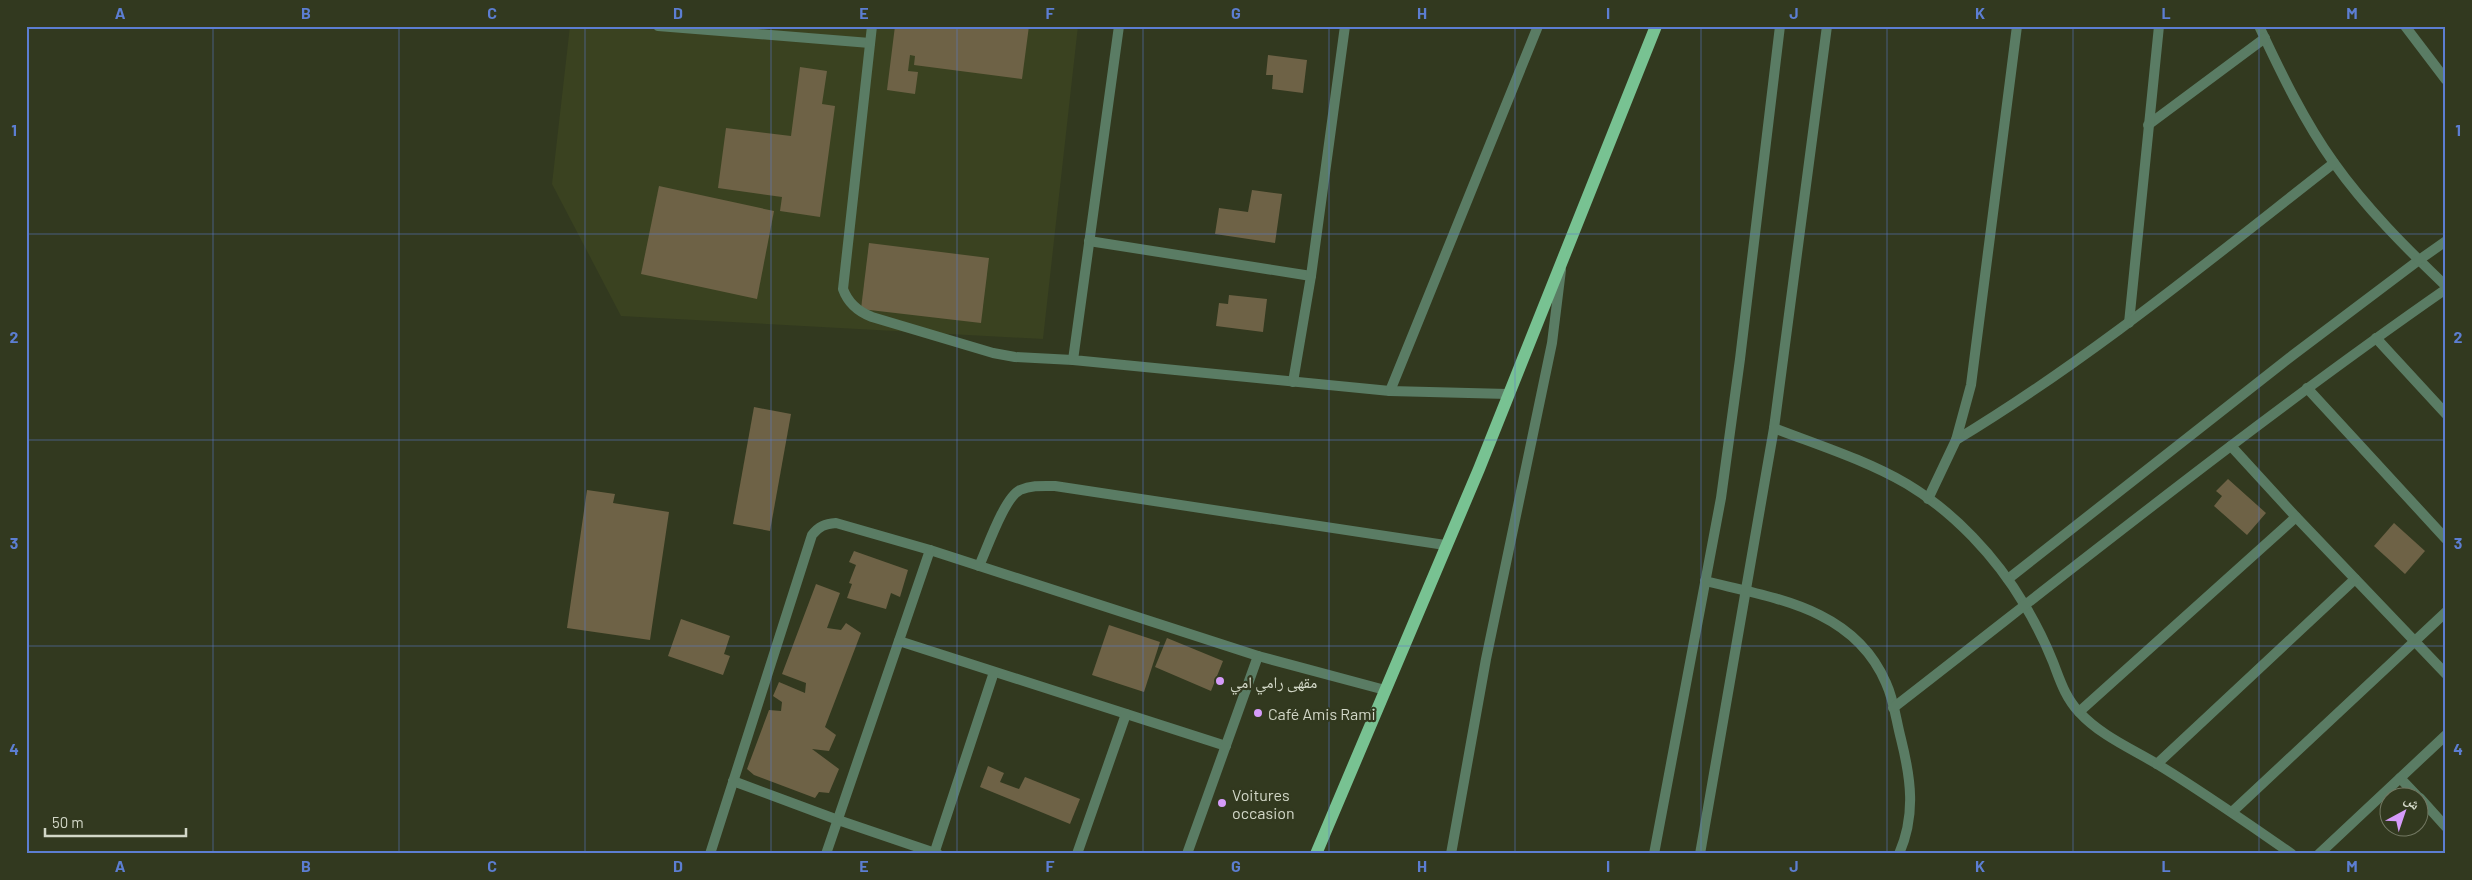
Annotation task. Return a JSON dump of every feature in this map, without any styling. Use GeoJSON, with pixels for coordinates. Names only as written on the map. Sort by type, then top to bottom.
{"type":"FeatureCollection","features":[{"type":"Feature","properties":{"kind":"main road"},"geometry":{"type":"LineString","coordinates":[[1316,854],[1508,394],[1656,26]]}},
{"type":"Feature","properties":{"kind":"street"},"geometry":{"type":"LineString","coordinates":[[658,26],[870,42]]}},
{"type":"Feature","properties":{"kind":"street"},"geometry":{"type":"LineString","coordinates":[[872,26],[843,289],[846,298],[865,314],[872,318],[993,353],[1015,357],[1073,360],[1390,391],[1508,394]]}},
{"type":"Feature","properties":{"kind":"street"},"geometry":{"type":"LineString","coordinates":[[1073,360],[1119,26]]}},
{"type":"Feature","properties":{"kind":"street"},"geometry":{"type":"LineString","coordinates":[[1293,382],[1311,276],[1345,26]]}},
{"type":"Feature","properties":{"kind":"street"},"geometry":{"type":"LineString","coordinates":[[1390,391],[1538,26]]}},
{"type":"Feature","properties":{"kind":"street"},"geometry":{"type":"LineString","coordinates":[[1654,854],[1721,498],[1740,359],[1780,26]]}},
{"type":"Feature","properties":{"kind":"street"},"geometry":{"type":"LineString","coordinates":[[1700,854],[1774,428],[1827,26]]}},
{"type":"Feature","properties":{"kind":"street"},"geometry":{"type":"LineString","coordinates":[[1928,499],[1956,440],[1971,385],[2017,26]]}},
{"type":"Feature","properties":{"kind":"street"},"geometry":{"type":"LineString","coordinates":[[2129,323],[2148,125],[2160,26]]}},
{"type":"Feature","properties":{"kind":"street"},"geometry":{"type":"LineString","coordinates":[[1893,708],[2231,446],[2446,288],[2334,163],[2286,81],[2259,26]]}},
{"type":"Feature","properties":{"kind":"street"},"geometry":{"type":"LineString","coordinates":[[2405,26],[2446,80]]}},
{"type":"Feature","properties":{"kind":"street"},"geometry":{"type":"LineString","coordinates":[[2148,125],[2265,38]]}},
{"type":"Feature","properties":{"kind":"street"},"geometry":{"type":"LineString","coordinates":[[1956,440],[2054,378],[2129,323],[2334,163]]}},
{"type":"Feature","properties":{"kind":"street"},"geometry":{"type":"LineString","coordinates":[[2008,579],[2293,355],[2446,240]]}},
{"type":"Feature","properties":{"kind":"street"},"geometry":{"type":"LineString","coordinates":[[1089,241],[1311,276]]}},
{"type":"Feature","properties":{"kind":"street"},"geometry":{"type":"LineString","coordinates":[[1451,854],[1486,659],[1552,343],[1563,256]]}},
{"type":"Feature","properties":{"kind":"street"},"geometry":{"type":"LineString","coordinates":[[2376,338],[2446,414]]}},
{"type":"Feature","properties":{"kind":"street"},"geometry":{"type":"LineString","coordinates":[[2308,388],[2446,539]]}},
{"type":"Feature","properties":{"kind":"street"},"geometry":{"type":"LineString","coordinates":[[1774,428],[1876,468],[1907,484],[1942,509],[1972,537],[2008,579],[2025,606],[2053,661],[2067,697],[2079,712],[2093,725],[2118,742],[2157,764],[2232,812],[2292,854]]}},
{"type":"Feature","properties":{"kind":"street"},"geometry":{"type":"LineString","coordinates":[[2231,446],[2446,674]]}},
{"type":"Feature","properties":{"kind":"street"},"geometry":{"type":"LineString","coordinates":[[980,566],[1009,500],[1018,491],[1034,486],[1055,486],[1445,545]]}},
{"type":"Feature","properties":{"kind":"street"},"geometry":{"type":"LineString","coordinates":[[2079,712],[2296,517]]}},
{"type":"Feature","properties":{"kind":"street"},"geometry":{"type":"LineString","coordinates":[[710,854],[812,535],[822,525],[836,522],[930,550],[1258,656],[1385,690]]}},
{"type":"Feature","properties":{"kind":"street"},"geometry":{"type":"LineString","coordinates":[[826,854],[930,550]]}},
{"type":"Feature","properties":{"kind":"street"},"geometry":{"type":"LineString","coordinates":[[2157,764],[2355,579]]}},
{"type":"Feature","properties":{"kind":"street"},"geometry":{"type":"LineString","coordinates":[[1705,581],[1802,606],[1843,630],[1874,662],[1886,684],[1908,768],[1911,792],[1910,817],[1906,836],[1899,854]]}},
{"type":"Feature","properties":{"kind":"street"},"geometry":{"type":"LineString","coordinates":[[2232,812],[2446,612]]}},
{"type":"Feature","properties":{"kind":"street"},"geometry":{"type":"LineString","coordinates":[[899,641],[1226,746]]}},
{"type":"Feature","properties":{"kind":"street"},"geometry":{"type":"LineString","coordinates":[[1187,854],[1258,656]]}},
{"type":"Feature","properties":{"kind":"street"},"geometry":{"type":"LineString","coordinates":[[733,780],[838,820],[935,853],[994,672]]}},
{"type":"Feature","properties":{"kind":"street"},"geometry":{"type":"LineString","coordinates":[[1077,854],[1126,714]]}},
{"type":"Feature","properties":{"kind":"street"},"geometry":{"type":"LineString","coordinates":[[2319,854],[2446,735]]}},
{"type":"Feature","properties":{"kind":"street"},"geometry":{"type":"LineString","coordinates":[[2400,778],[2410,788]]}},
{"type":"Feature","properties":{"kind":"street"},"geometry":{"type":"LineString","coordinates":[[2430,810],[2446,827]]}},
{"type":"Feature","properties":{"kind":"shaded area"},"geometry":{"type":"Polygon","coordinates":[[[570,26],[1078,26],[1043,339],[621,316],[552,184],[570,26]]]}},
{"type":"Feature","properties":{"kind":"building"},"geometry":{"type":"Polygon","coordinates":[[[895,26],[1029,26],[1022,79],[914,65],[915,56],[910,55],[908,71],[918,72],[915,94],[887,90],[895,26]]]}},
{"type":"Feature","properties":{"kind":"building"},"geometry":{"type":"Polygon","coordinates":[[[1268,55],[1307,60],[1303,93],[1272,89],[1273,75],[1266,75],[1268,55]]]}},
{"type":"Feature","properties":{"kind":"building"},"geometry":{"type":"Polygon","coordinates":[[[800,67],[827,71],[822,104],[835,106],[820,217],[780,211],[782,197],[718,188],[726,128],[791,136],[800,67]]]}},
{"type":"Feature","properties":{"kind":"building"},"geometry":{"type":"Polygon","coordinates":[[[659,186],[774,211],[757,299],[641,274],[659,186]]]}},
{"type":"Feature","properties":{"kind":"building"},"geometry":{"type":"Polygon","coordinates":[[[1252,190],[1282,194],[1275,243],[1215,234],[1219,208],[1248,212],[1252,190]]]}},
{"type":"Feature","properties":{"kind":"building"},"geometry":{"type":"Polygon","coordinates":[[[869,243],[989,258],[981,323],[861,309],[869,243]]]}},
{"type":"Feature","properties":{"kind":"building"},"geometry":{"type":"Polygon","coordinates":[[[1229,295],[1267,299],[1263,332],[1216,326],[1219,303],[1228,304],[1229,295]]]}},
{"type":"Feature","properties":{"kind":"building"},"geometry":{"type":"Polygon","coordinates":[[[754,407],[791,414],[770,531],[733,524],[754,407]]]}},
{"type":"Feature","properties":{"kind":"building"},"geometry":{"type":"Polygon","coordinates":[[[2228,479],[2266,513],[2247,535],[2214,506],[2222,496],[2216,491],[2228,479]]]}},
{"type":"Feature","properties":{"kind":"building"},"geometry":{"type":"Polygon","coordinates":[[[587,490],[615,494],[613,503],[669,512],[650,640],[567,628],[587,490]]]}},
{"type":"Feature","properties":{"kind":"building"},"geometry":{"type":"Polygon","coordinates":[[[2394,523],[2425,551],[2405,574],[2374,546],[2394,523]]]}},
{"type":"Feature","properties":{"kind":"building"},"geometry":{"type":"Polygon","coordinates":[[[854,551],[908,570],[900,597],[891,593],[886,609],[847,598],[852,584],[849,583],[856,565],[849,562],[854,551]]]}},
{"type":"Feature","properties":{"kind":"building"},"geometry":{"type":"Polygon","coordinates":[[[816,584],[840,593],[827,628],[841,630],[846,623],[861,633],[825,727],[836,735],[829,751],[812,749],[839,769],[829,793],[819,792],[815,798],[754,775],[747,769],[769,710],[781,711],[782,702],[773,696],[779,682],[805,693],[806,683],[782,674],[816,584]]]}},
{"type":"Feature","properties":{"kind":"building"},"geometry":{"type":"Polygon","coordinates":[[[681,619],[730,636],[724,654],[730,656],[723,675],[668,656],[681,619]]]}},
{"type":"Feature","properties":{"kind":"building"},"geometry":{"type":"Polygon","coordinates":[[[1109,625],[1160,642],[1144,692],[1092,675],[1109,625]]]}},
{"type":"Feature","properties":{"kind":"building"},"geometry":{"type":"Polygon","coordinates":[[[1167,638],[1223,661],[1211,691],[1155,667],[1167,638]]]}},
{"type":"Feature","properties":{"kind":"building"},"geometry":{"type":"Polygon","coordinates":[[[988,766],[1004,773],[1000,782],[1019,789],[1025,777],[1080,799],[1070,824],[980,787],[988,766]]]}},
{"type":"Feature","properties":{"kind":"place","name":"مقهى رامي امي"},"geometry":{"type":"Point","coordinates":[1220,681]}},
{"type":"Feature","properties":{"kind":"place","name":"Café Amis Rami"},"geometry":{"type":"Point","coordinates":[1258,713]}},
{"type":"Feature","properties":{"kind":"place","name":"Voitures occasion"},"geometry":{"type":"Point","coordinates":[1222,803]}}]}
